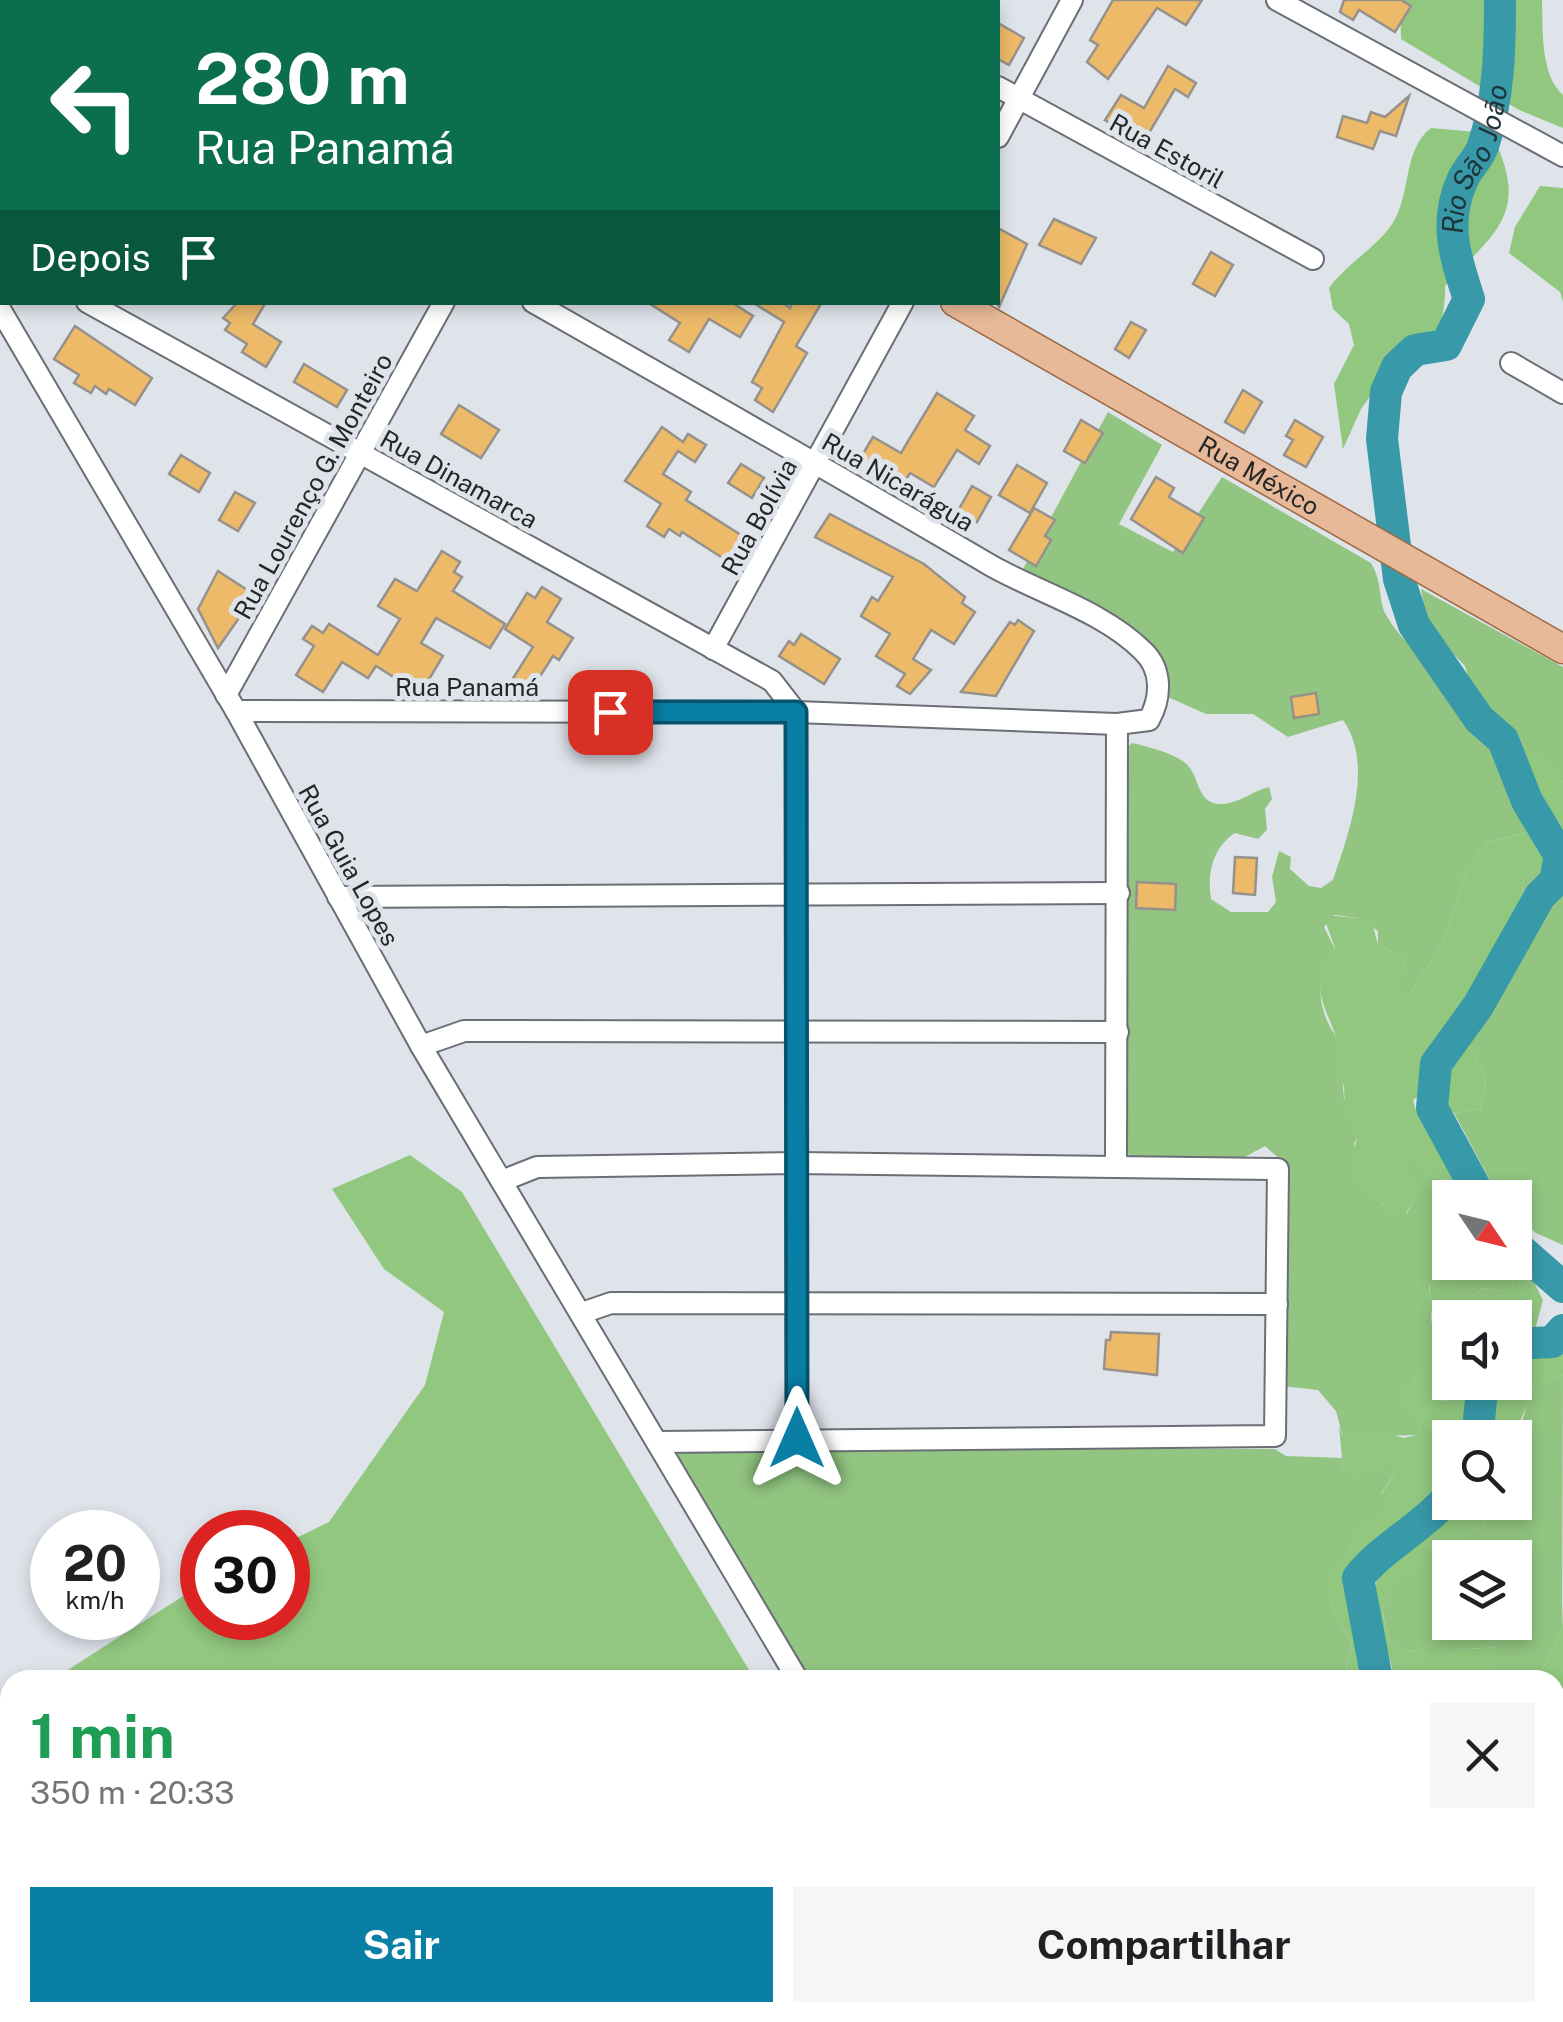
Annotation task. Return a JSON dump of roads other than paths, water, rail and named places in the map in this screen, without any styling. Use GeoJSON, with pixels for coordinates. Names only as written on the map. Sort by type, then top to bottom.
{"type":"FeatureCollection","features":[{"type":"Feature","properties":{"kind":"main road","name":"Rua México"},"geometry":{"type":"LineString","coordinates":[[960,305],[1563,648]]}},
{"type":"Feature","properties":{"kind":"street"},"geometry":{"type":"LineString","coordinates":[[1000,133],[1072,0]]}},
{"type":"Feature","properties":{"kind":"street"},"geometry":{"type":"LineString","coordinates":[[1277,0],[1563,156]]}},
{"type":"Feature","properties":{"kind":"street","name":"Rua Estoril"},"geometry":{"type":"LineString","coordinates":[[1000,88],[1313,259]]}},
{"type":"Feature","properties":{"kind":"street","name":"Rua Dinamarca"},"geometry":{"type":"LineString","coordinates":[[91,305],[772,681],[796,712]]}},
{"type":"Feature","properties":{"kind":"street","name":"Rua Lourenço G. Monteiro"},"geometry":{"type":"LineString","coordinates":[[231,703],[359,452],[442,305]]}},
{"type":"Feature","properties":{"kind":"street","name":"Rua Nicarágua"},"geometry":{"type":"LineString","coordinates":[[538,305],[1024,584],[1108,625],[1144,651],[1155,666],[1158,704],[1149,720],[1118,724]]}},
{"type":"Feature","properties":{"kind":"street","name":"Rua Bolívia"},"geometry":{"type":"LineString","coordinates":[[713,649],[818,464],[901,305]]}},
{"type":"Feature","properties":{"kind":"street","name":"Rua Guia Lopes"},"geometry":{"type":"LineString","coordinates":[[0,309],[231,703],[421,1046],[792,1670]]}},
{"type":"Feature","properties":{"kind":"street"},"geometry":{"type":"LineString","coordinates":[[1511,363],[1563,393]]}},
{"type":"Feature","properties":{"kind":"street","name":"Rua Panamá"},"geometry":{"type":"LineString","coordinates":[[231,703],[796,712],[1118,724]]}},
{"type":"Feature","properties":{"kind":"street"},"geometry":{"type":"LineString","coordinates":[[796,712],[797,1438]]}},
{"type":"Feature","properties":{"kind":"street"},"geometry":{"type":"LineString","coordinates":[[1116,1165],[1118,724]]}},
{"type":"Feature","properties":{"kind":"street"},"geometry":{"type":"LineString","coordinates":[[338,897],[1119,893]]}},
{"type":"Feature","properties":{"kind":"street"},"geometry":{"type":"LineString","coordinates":[[421,1046],[464,1030],[1118,1032]]}},
{"type":"Feature","properties":{"kind":"street"},"geometry":{"type":"LineString","coordinates":[[504,1180],[537,1167],[797,1163],[1278,1169],[1275,1436],[658,1442]]}},
{"type":"Feature","properties":{"kind":"street"},"geometry":{"type":"LineString","coordinates":[[582,1312],[610,1303],[1276,1304]]}},
{"type":"Feature","properties":{"kind":"waterway","name":"Rio São João"},"geometry":{"type":"LineString","coordinates":[[1471,1180],[1432,1108],[1436,1064],[1478,1006],[1540,896],[1555,881],[1560,856],[1527,801],[1503,740],[1479,719],[1414,625],[1399,579],[1382,439],[1386,392],[1397,367],[1415,350],[1446,345],[1469,299],[1452,224],[1457,194],[1483,146],[1492,110],[1500,0]]}},
{"type":"Feature","properties":{"kind":"waterway","name":"Rio São João"},"geometry":{"type":"LineString","coordinates":[[1532,1260],[1563,1287]]}},
{"type":"Feature","properties":{"kind":"waterway","name":"Rio São João"},"geometry":{"type":"LineString","coordinates":[[1532,1343],[1552,1342],[1563,1330]]}},
{"type":"Feature","properties":{"kind":"waterway","name":"Rio São João"},"geometry":{"type":"LineString","coordinates":[[1479,1420],[1481,1400]]}},
{"type":"Feature","properties":{"kind":"waterway","name":"Rio São João"},"geometry":{"type":"LineString","coordinates":[[1375,1670],[1358,1578],[1432,1513]]}}]}
